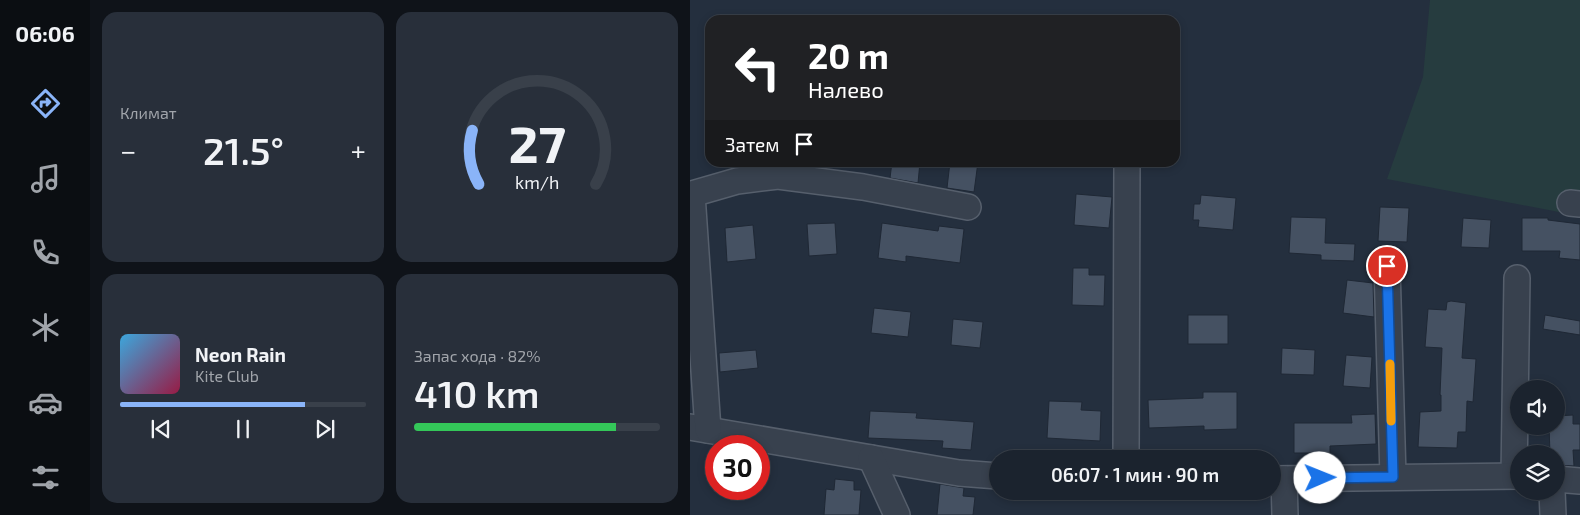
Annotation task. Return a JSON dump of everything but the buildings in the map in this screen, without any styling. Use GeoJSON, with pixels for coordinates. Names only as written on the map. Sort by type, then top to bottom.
{"type":"FeatureCollection","features":[{"type":"Feature","properties":{"kind":"street"},"geometry":{"type":"LineString","coordinates":[[1126,450],[1127,167]]}},
{"type":"Feature","properties":{"kind":"street"},"geometry":{"type":"LineString","coordinates":[[968,207],[863,187],[778,176],[737,180],[692,194],[699,428],[959,473],[989,475]]}},
{"type":"Feature","properties":{"kind":"street"},"geometry":{"type":"LineString","coordinates":[[1387,266],[1393,477]]}},
{"type":"Feature","properties":{"kind":"street"},"geometry":{"type":"LineString","coordinates":[[1517,278],[1517,445]]}},
{"type":"Feature","properties":{"kind":"street"},"geometry":{"type":"LineString","coordinates":[[870,458],[897,515]]}},
{"type":"Feature","properties":{"kind":"street"},"geometry":{"type":"LineString","coordinates":[[1281,479],[1510,476]]}},
{"type":"Feature","properties":{"kind":"street"},"geometry":{"type":"LineString","coordinates":[[1565,480],[1580,481]]}},
{"type":"Feature","properties":{"kind":"street"},"geometry":{"type":"LineString","coordinates":[[1281,492],[1286,515]]}},
{"type":"Feature","properties":{"kind":"street"},"geometry":{"type":"LineString","coordinates":[[1552,500],[1552,515]]}},
{"type":"Feature","properties":{"kind":"green space"},"geometry":{"type":"Polygon","coordinates":[[[1430,0],[1580,0],[1580,216],[1387,179],[1423,77],[1430,0]]]}},
{"type":"Feature","properties":{"kind":"slow traffic"},"geometry":{"type":"LineString","coordinates":[[1390,364],[1391,421]]}},
{"type":"Feature","properties":{"kind":"route"},"geometry":{"type":"LineString","coordinates":[[1320,478],[1393,477],[1387,266]]}}]}
